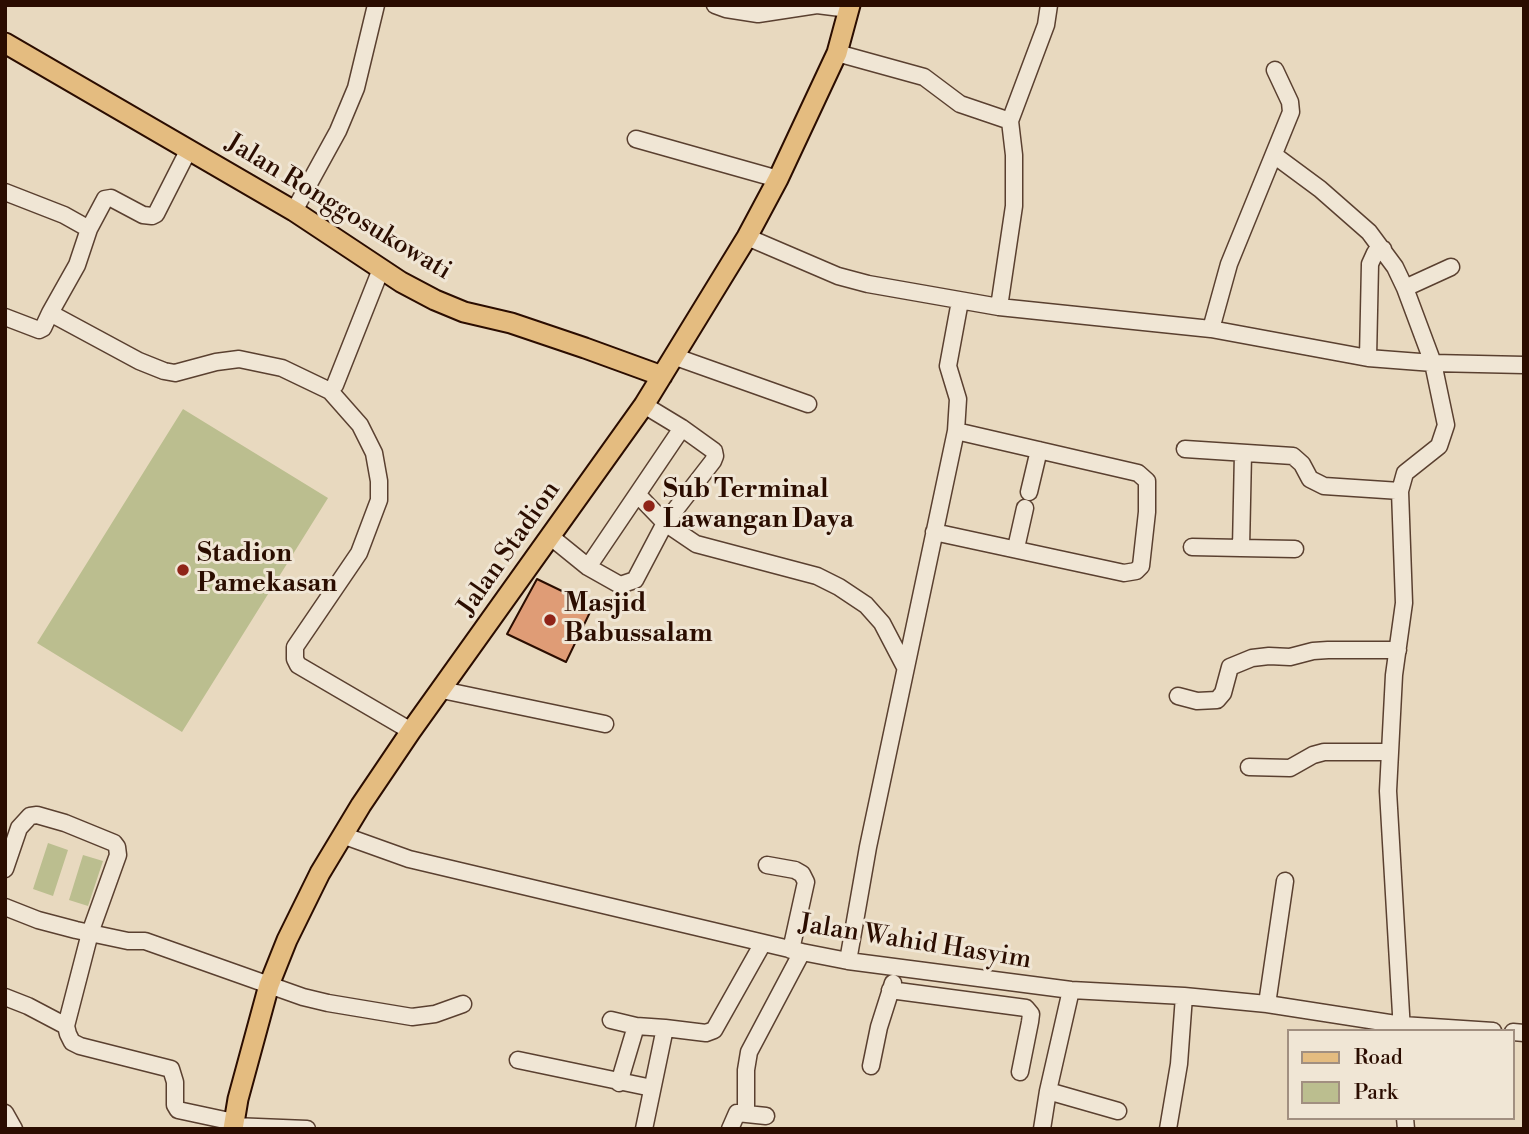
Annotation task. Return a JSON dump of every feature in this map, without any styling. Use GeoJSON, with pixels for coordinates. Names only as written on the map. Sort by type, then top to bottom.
{"type":"FeatureCollection","features":[{"type":"Feature","properties":{"kind":"main road","name":"Jalan Stadion"},"geometry":{"type":"LineString","coordinates":[[234,1126],[269,985],[292,929],[342,835],[411,731],[551,537],[662,376],[747,237],[778,179],[837,53],[850,7]]}},
{"type":"Feature","properties":{"kind":"main road","name":"Jalan Ronggosukowati"},"geometry":{"type":"LineString","coordinates":[[5,43],[294,211],[382,270],[435,300],[464,312],[511,323],[662,376]]}},
{"type":"Feature","properties":{"kind":"street"},"geometry":{"type":"LineString","coordinates":[[294,211],[338,131],[356,88],[376,5]]}},
{"type":"Feature","properties":{"kind":"street"},"geometry":{"type":"LineString","coordinates":[[715,5],[758,14],[817,5],[850,7]]}},
{"type":"Feature","properties":{"kind":"street"},"geometry":{"type":"LineString","coordinates":[[999,307],[1014,206],[1014,155],[1010,121],[1046,25],[1049,5]]}},
{"type":"Feature","properties":{"kind":"street"},"geometry":{"type":"LineString","coordinates":[[837,53],[924,77],[960,104],[1010,121]]}},
{"type":"Feature","properties":{"kind":"street"},"geometry":{"type":"LineString","coordinates":[[1211,329],[1229,264],[1291,112],[1290,102],[1275,70]]}},
{"type":"Feature","properties":{"kind":"street"},"geometry":{"type":"LineString","coordinates":[[636,139],[778,179]]}},
{"type":"Feature","properties":{"kind":"street"},"geometry":{"type":"LineString","coordinates":[[5,317],[39,330],[43,328],[77,265],[89,229],[104,201],[108,198],[148,217],[156,214],[189,149]]}},
{"type":"Feature","properties":{"kind":"street"},"geometry":{"type":"LineString","coordinates":[[1274,155],[1332,200],[1369,232],[1383,249],[1405,288],[1433,362],[1446,425],[1439,446],[1405,473],[1400,491],[1404,603],[1388,752],[1388,791],[1402,1028]]}},
{"type":"Feature","properties":{"kind":"street"},"geometry":{"type":"LineString","coordinates":[[5,192],[64,215],[89,229]]}},
{"type":"Feature","properties":{"kind":"street"},"geometry":{"type":"LineString","coordinates":[[747,237],[838,276],[960,301],[1211,329],[1368,358],[1524,365]]}},
{"type":"Feature","properties":{"kind":"street"},"geometry":{"type":"LineString","coordinates":[[1368,358],[1370,264],[1375,253],[1383,249]]}},
{"type":"Feature","properties":{"kind":"street"},"geometry":{"type":"LineString","coordinates":[[1405,288],[1451,267]]}},
{"type":"Feature","properties":{"kind":"street"},"geometry":{"type":"LineString","coordinates":[[330,391],[382,270]]}},
{"type":"Feature","properties":{"kind":"street"},"geometry":{"type":"LineString","coordinates":[[848,961],[905,667],[956,431],[958,399],[948,366],[960,301]]}},
{"type":"Feature","properties":{"kind":"street"},"geometry":{"type":"LineString","coordinates":[[50,313],[164,372],[175,373],[239,359],[282,368],[330,391],[360,425],[374,453],[379,500],[359,553],[295,647],[295,659],[298,665],[411,731]]}},
{"type":"Feature","properties":{"kind":"street"},"geometry":{"type":"LineString","coordinates":[[673,356],[808,404]]}},
{"type":"Feature","properties":{"kind":"street"},"geometry":{"type":"LineString","coordinates":[[551,537],[588,567],[620,585],[635,580],[665,523],[715,456],[714,451],[682,428],[644,405]]}},
{"type":"Feature","properties":{"kind":"street"},"geometry":{"type":"LineString","coordinates":[[588,567],[682,428]]}},
{"type":"Feature","properties":{"kind":"street"},"geometry":{"type":"LineString","coordinates":[[934,532],[1130,574],[1141,566],[1147,512],[1147,481],[1138,473],[956,431]]}},
{"type":"Feature","properties":{"kind":"street"},"geometry":{"type":"LineString","coordinates":[[1185,449],[1293,456],[1302,464],[1310,479],[1325,486],[1400,491]]}},
{"type":"Feature","properties":{"kind":"street"},"geometry":{"type":"LineString","coordinates":[[1016,548],[1039,450]]}},
{"type":"Feature","properties":{"kind":"street"},"geometry":{"type":"LineString","coordinates":[[1241,548],[1243,453]]}},
{"type":"Feature","properties":{"kind":"street"},"geometry":{"type":"LineString","coordinates":[[638,495],[665,523],[696,544],[817,576],[839,587],[866,605],[882,623],[905,667]]}},
{"type":"Feature","properties":{"kind":"street"},"geometry":{"type":"LineString","coordinates":[[1192,547],[1296,549]]}},
{"type":"Feature","properties":{"kind":"street"},"geometry":{"type":"LineString","coordinates":[[1178,696],[1197,701],[1217,700],[1223,693],[1230,667],[1252,658],[1290,657],[1321,650],[1398,650]]}},
{"type":"Feature","properties":{"kind":"street"},"geometry":{"type":"LineString","coordinates":[[442,690],[605,724]]}},
{"type":"Feature","properties":{"kind":"street"},"geometry":{"type":"LineString","coordinates":[[1249,767],[1290,768],[1312,755],[1324,752],[1388,752]]}},
{"type":"Feature","properties":{"kind":"street"},"geometry":{"type":"LineString","coordinates":[[5,869],[19,828],[30,816],[37,815],[65,823],[114,843],[118,855],[90,933],[66,1027],[72,1042],[172,1069],[175,1105],[178,1110],[234,1126],[307,1129]]}},
{"type":"Feature","properties":{"kind":"street","name":"Jalan Wahid Hasyim"},"geometry":{"type":"LineString","coordinates":[[342,835],[409,859],[848,961],[1071,990],[1267,1004],[1402,1028],[1432,1029]]}},
{"type":"Feature","properties":{"kind":"street"},"geometry":{"type":"LineString","coordinates":[[746,1113],[748,1052],[796,951],[806,882],[802,874],[795,870],[767,864]]}},
{"type":"Feature","properties":{"kind":"street"},"geometry":{"type":"LineString","coordinates":[[1267,1004],[1284,881]]}},
{"type":"Feature","properties":{"kind":"street"},"geometry":{"type":"LineString","coordinates":[[5,907],[38,920],[90,933],[128,941],[145,941],[303,997],[328,1003],[412,1017],[435,1014],[463,1004]]}},
{"type":"Feature","properties":{"kind":"street"},"geometry":{"type":"LineString","coordinates":[[611,1020],[636,1026],[706,1033],[714,1030],[763,943]]}},
{"type":"Feature","properties":{"kind":"street"},"geometry":{"type":"LineString","coordinates":[[871,1066],[879,1027],[900,968]]}},
{"type":"Feature","properties":{"kind":"street"},"geometry":{"type":"LineString","coordinates":[[890,990],[1028,1009],[1031,1014],[1030,1022],[1020,1072]]}},
{"type":"Feature","properties":{"kind":"street"},"geometry":{"type":"LineString","coordinates":[[1042,1129],[1071,990]]}},
{"type":"Feature","properties":{"kind":"street"},"geometry":{"type":"LineString","coordinates":[[1168,1129],[1179,1064],[1184,996]]}},
{"type":"Feature","properties":{"kind":"street"},"geometry":{"type":"LineString","coordinates":[[5,997],[66,1027]]}},
{"type":"Feature","properties":{"kind":"street"},"geometry":{"type":"LineString","coordinates":[[619,1083],[636,1026]]}},
{"type":"Feature","properties":{"kind":"street"},"geometry":{"type":"LineString","coordinates":[[644,1129],[665,1028]]}},
{"type":"Feature","properties":{"kind":"street"},"geometry":{"type":"LineString","coordinates":[[518,1060],[652,1088]]}},
{"type":"Feature","properties":{"kind":"street"},"geometry":{"type":"LineString","coordinates":[[1048,1091],[1118,1111]]}},
{"type":"Feature","properties":{"kind":"street"},"geometry":{"type":"LineString","coordinates":[[730,1129],[737,1112],[765,1116]]}},
{"type":"Feature","properties":{"kind":"street"},"geometry":{"type":"LineString","coordinates":[[5,1113],[14,1129]]}},
{"type":"Feature","properties":{"kind":"green space","name":"Stadion Pamekasan"},"geometry":{"type":"Polygon","coordinates":[[[183,409],[328,498],[182,732],[37,643],[183,409]]]}},
{"type":"Feature","properties":{"kind":"green space"},"geometry":{"type":"Polygon","coordinates":[[[48,843],[68,850],[53,896],[33,889],[48,843]]]}},
{"type":"Feature","properties":{"kind":"green space"},"geometry":{"type":"Polygon","coordinates":[[[83,855],[103,861],[88,906],[69,900],[83,855]]]}},
{"type":"Feature","properties":{"kind":"building","name":"Masjid Babussalam"},"geometry":{"type":"Polygon","coordinates":[[[537,579],[593,606],[566,662],[507,634],[537,579]]]}},
{"type":"Feature","properties":{"kind":"place","name":"Sub Terminal Lawangan Daya"},"geometry":{"type":"Point","coordinates":[649,506]}},
{"type":"Feature","properties":{"kind":"place","name":"Stadion Pamekasan"},"geometry":{"type":"Point","coordinates":[183,570]}},
{"type":"Feature","properties":{"kind":"place","name":"Masjid Babussalam"},"geometry":{"type":"Point","coordinates":[550,620]}}]}
